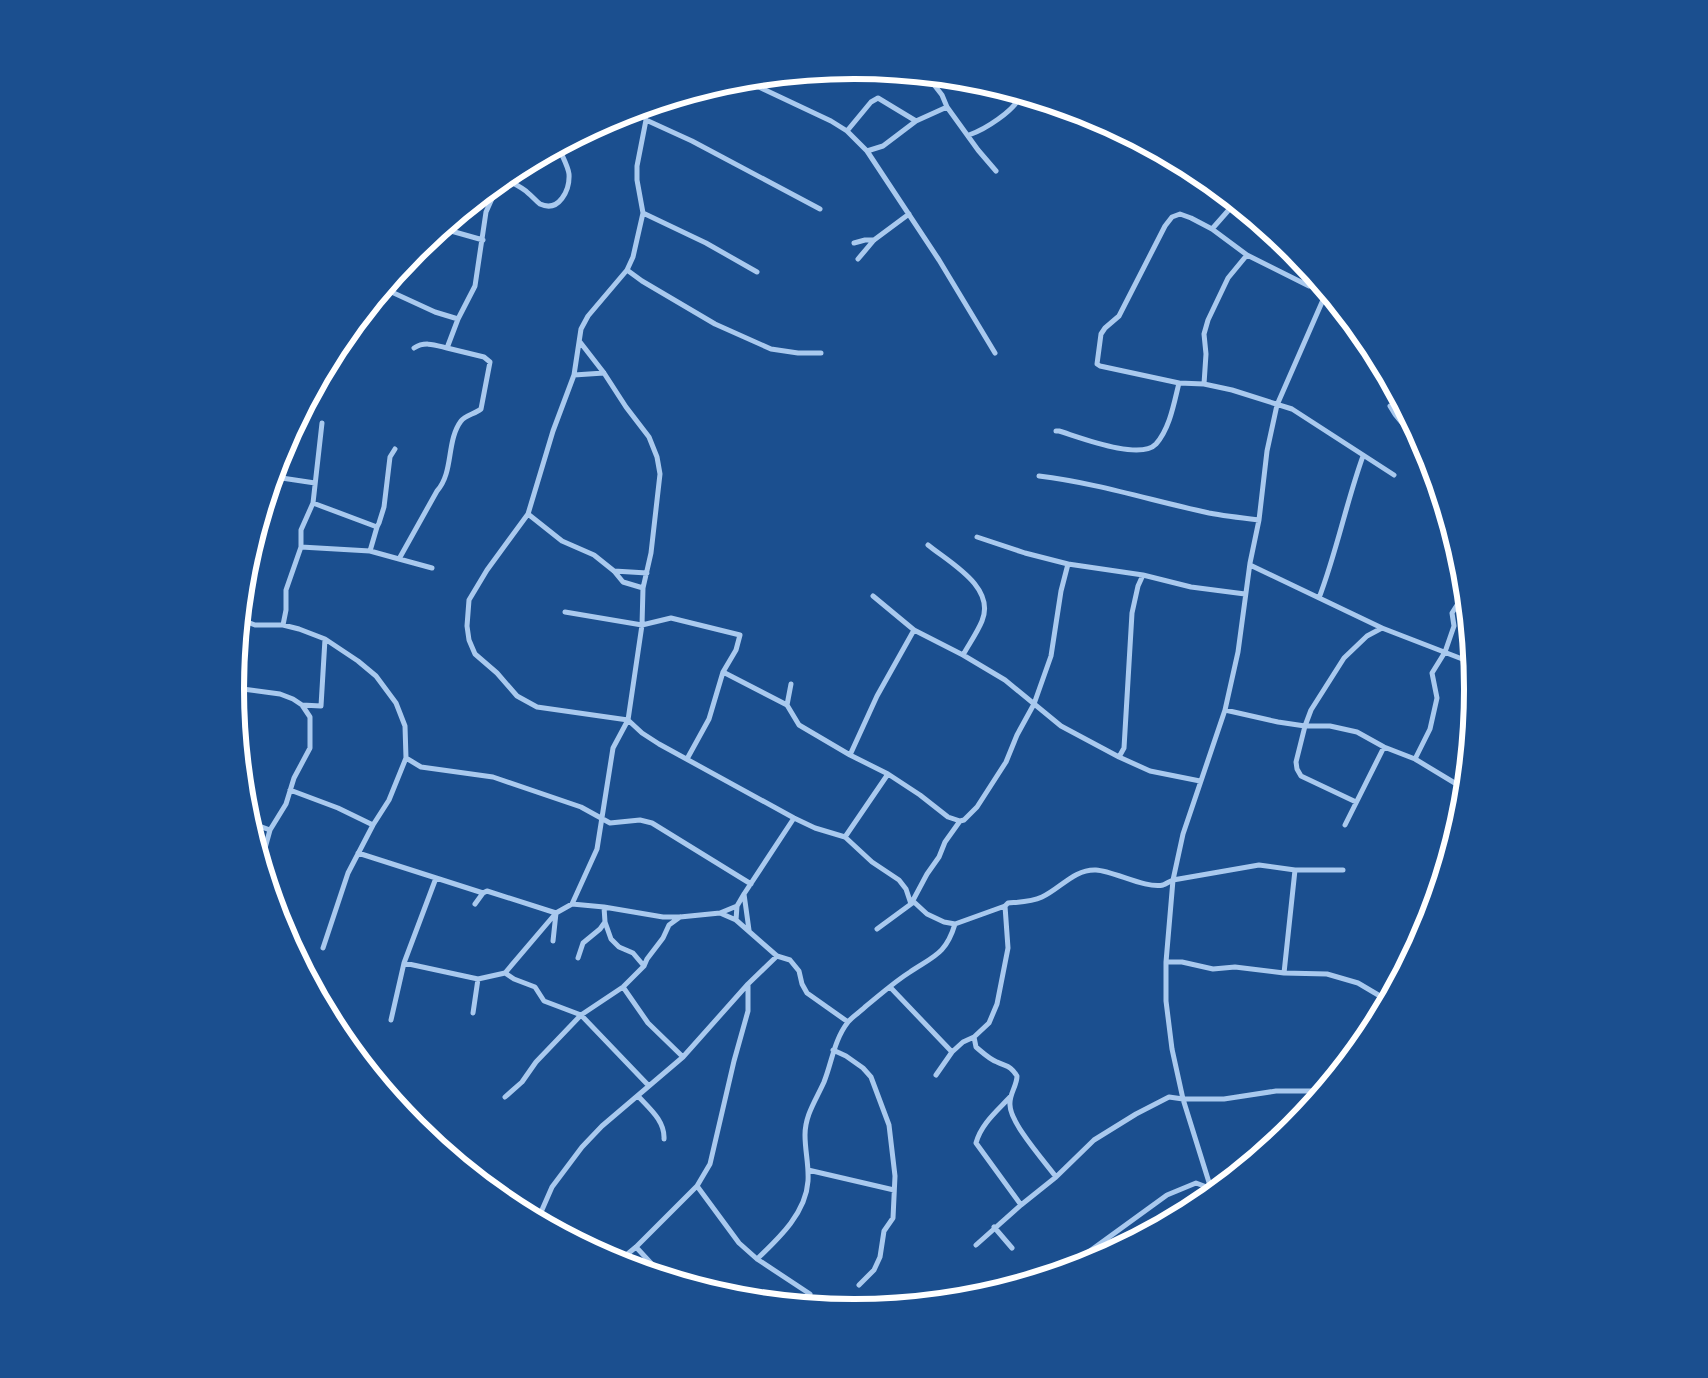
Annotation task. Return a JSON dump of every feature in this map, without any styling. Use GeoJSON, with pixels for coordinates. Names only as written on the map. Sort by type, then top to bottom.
{"type":"FeatureCollection","features":[{"type":"Feature","properties":{"kind":"street"},"geometry":{"type":"LineString","coordinates":[[935,86],[942,95],[947,107],[996,172]]}},
{"type":"Feature","properties":{"kind":"street"},"geometry":{"type":"LineString","coordinates":[[757,87],[847,130],[867,151],[939,260],[995,353]]}},
{"type":"Feature","properties":{"kind":"street"},"geometry":{"type":"LineString","coordinates":[[847,130],[870,102],[878,98],[916,121]]}},
{"type":"Feature","properties":{"kind":"street"},"geometry":{"type":"LineString","coordinates":[[969,135],[985,129],[1017,102]]}},
{"type":"Feature","properties":{"kind":"street"},"geometry":{"type":"LineString","coordinates":[[867,151],[883,146],[916,121],[947,107]]}},
{"type":"Feature","properties":{"kind":"street"},"geometry":{"type":"LineString","coordinates":[[645,116],[646,120],[637,166],[643,213],[633,256],[626,270],[588,316],[581,329],[574,375],[553,431],[528,514],[487,570],[469,600],[467,626],[469,640],[475,654],[497,673],[517,696],[537,707],[628,720],[642,733],[794,818],[815,828],[845,837],[872,862],[899,880],[906,889],[912,904]]}},
{"type":"Feature","properties":{"kind":"street"},"geometry":{"type":"LineString","coordinates":[[646,120],[820,209]]}},
{"type":"Feature","properties":{"kind":"street"},"geometry":{"type":"LineString","coordinates":[[513,183],[527,191],[540,204],[554,205],[561,201],[565,194],[569,172],[562,154]]}},
{"type":"Feature","properties":{"kind":"street"},"geometry":{"type":"LineString","coordinates":[[446,348],[475,286],[483,240],[483,226],[486,212],[493,198]]}},
{"type":"Feature","properties":{"kind":"street"},"geometry":{"type":"LineString","coordinates":[[1212,229],[1230,209]]}},
{"type":"Feature","properties":{"kind":"street"},"geometry":{"type":"LineString","coordinates":[[643,213],[706,243],[757,272]]}},
{"type":"Feature","properties":{"kind":"street"},"geometry":{"type":"LineString","coordinates":[[858,259],[874,240],[909,214]]}},
{"type":"Feature","properties":{"kind":"street"},"geometry":{"type":"LineString","coordinates":[[1312,286],[1247,255],[1212,229],[1180,214],[1172,217],[1164,226],[1119,316],[1101,334],[1097,364],[1179,383],[1204,384],[1232,390],[1292,409],[1394,475]]}},
{"type":"Feature","properties":{"kind":"street"},"geometry":{"type":"LineString","coordinates":[[451,231],[483,240]]}},
{"type":"Feature","properties":{"kind":"street"},"geometry":{"type":"LineString","coordinates":[[854,243],[874,240]]}},
{"type":"Feature","properties":{"kind":"street"},"geometry":{"type":"LineString","coordinates":[[1204,384],[1206,354],[1204,334],[1208,320],[1228,278],[1247,255]]}},
{"type":"Feature","properties":{"kind":"street"},"geometry":{"type":"LineString","coordinates":[[626,270],[715,324],[771,349],[798,353],[821,353]]}},
{"type":"Feature","properties":{"kind":"street"},"geometry":{"type":"LineString","coordinates":[[391,292],[435,312],[458,319]]}},
{"type":"Feature","properties":{"kind":"street"},"geometry":{"type":"LineString","coordinates":[[1211,1183],[1183,1099],[1172,1049],[1166,1001],[1166,962],[1174,880],[1182,834],[1224,710],[1238,652],[1268,451],[1277,405],[1323,300]]}},
{"type":"Feature","properties":{"kind":"street"},"geometry":{"type":"LineString","coordinates":[[572,904],[597,849],[613,748],[628,720],[642,625],[643,588],[651,553],[660,474],[657,457],[649,437],[626,408],[604,373],[580,342]]}},
{"type":"Feature","properties":{"kind":"street"},"geometry":{"type":"LineString","coordinates":[[398,559],[437,490],[442,485],[452,444],[461,421],[466,416],[473,415],[481,409],[490,362],[484,357],[428,344],[420,344],[414,348]]}},
{"type":"Feature","properties":{"kind":"street"},"geometry":{"type":"LineString","coordinates":[[574,375],[604,373]]}},
{"type":"Feature","properties":{"kind":"street"},"geometry":{"type":"LineString","coordinates":[[1056,431],[1120,449],[1135,451],[1151,448],[1155,445],[1168,424],[1179,383]]}},
{"type":"Feature","properties":{"kind":"street"},"geometry":{"type":"LineString","coordinates":[[1390,406],[1396,417],[1404,425]]}},
{"type":"Feature","properties":{"kind":"street"},"geometry":{"type":"LineString","coordinates":[[282,624],[286,610],[286,590],[301,547],[301,530],[313,503],[322,423]]}},
{"type":"Feature","properties":{"kind":"street"},"geometry":{"type":"LineString","coordinates":[[370,551],[376,527],[384,507],[390,458],[394,449]]}},
{"type":"Feature","properties":{"kind":"street"},"geometry":{"type":"LineString","coordinates":[[1319,598],[1331,565],[1352,487],[1363,456]]}},
{"type":"Feature","properties":{"kind":"street"},"geometry":{"type":"LineString","coordinates":[[1040,476],[1067,480],[1212,513],[1259,520]]}},
{"type":"Feature","properties":{"kind":"street"},"geometry":{"type":"LineString","coordinates":[[282,478],[315,483]]}},
{"type":"Feature","properties":{"kind":"street"},"geometry":{"type":"LineString","coordinates":[[313,503],[376,527]]}},
{"type":"Feature","properties":{"kind":"street"},"geometry":{"type":"LineString","coordinates":[[528,514],[562,541],[594,555],[614,571],[623,582],[643,588]]}},
{"type":"Feature","properties":{"kind":"street"},"geometry":{"type":"LineString","coordinates":[[977,537],[1025,553],[1068,564],[1143,575],[1191,588],[1246,594]]}},
{"type":"Feature","properties":{"kind":"street"},"geometry":{"type":"LineString","coordinates":[[928,545],[975,582],[983,596],[985,609],[982,620],[963,655]]}},
{"type":"Feature","properties":{"kind":"street"},"geometry":{"type":"LineString","coordinates":[[301,547],[370,551],[432,568]]}},
{"type":"Feature","properties":{"kind":"street"},"geometry":{"type":"LineString","coordinates":[[878,929],[912,904],[927,874],[939,857],[945,842],[960,821],[964,820],[978,807],[1006,762],[1017,735],[1034,704],[1051,656],[1061,591],[1068,564]]}},
{"type":"Feature","properties":{"kind":"street"},"geometry":{"type":"LineString","coordinates":[[1250,565],[1382,628],[1463,659]]}},
{"type":"Feature","properties":{"kind":"street"},"geometry":{"type":"LineString","coordinates":[[614,571],[646,573]]}},
{"type":"Feature","properties":{"kind":"street"},"geometry":{"type":"LineString","coordinates":[[1119,758],[1124,748],[1132,613],[1138,586],[1143,575]]}},
{"type":"Feature","properties":{"kind":"street"},"geometry":{"type":"LineString","coordinates":[[873,596],[914,630],[963,655],[1005,680],[1061,726],[1119,758],[1150,771],[1200,781]]}},
{"type":"Feature","properties":{"kind":"street"},"geometry":{"type":"LineString","coordinates":[[1415,759],[1430,730],[1437,698],[1432,673],[1445,652],[1454,626],[1452,613],[1458,603]]}},
{"type":"Feature","properties":{"kind":"street"},"geometry":{"type":"LineString","coordinates":[[565,612],[642,625],[671,618],[740,635],[736,650],[723,672],[709,719],[687,759]]}},
{"type":"Feature","properties":{"kind":"street"},"geometry":{"type":"LineString","coordinates":[[248,623],[255,626],[282,624],[325,639],[358,661],[376,676],[396,703],[405,726],[406,758],[389,800],[373,825],[348,873],[323,948]]}},
{"type":"Feature","properties":{"kind":"street"},"geometry":{"type":"LineString","coordinates":[[1356,802],[1301,776],[1296,762],[1311,710],[1344,658],[1367,636],[1382,628]]}},
{"type":"Feature","properties":{"kind":"street"},"geometry":{"type":"LineString","coordinates":[[850,755],[877,696],[914,630]]}},
{"type":"Feature","properties":{"kind":"street"},"geometry":{"type":"LineString","coordinates":[[302,705],[321,706],[325,639]]}},
{"type":"Feature","properties":{"kind":"street"},"geometry":{"type":"LineString","coordinates":[[723,672],[787,705],[799,725],[850,755],[888,774],[920,795],[948,817],[960,821]]}},
{"type":"Feature","properties":{"kind":"street"},"geometry":{"type":"LineString","coordinates":[[787,705],[791,684]]}},
{"type":"Feature","properties":{"kind":"street"},"geometry":{"type":"LineString","coordinates":[[244,689],[280,694],[293,699],[302,705],[310,717],[310,748],[294,778],[286,804],[270,830],[265,848]]}},
{"type":"Feature","properties":{"kind":"street"},"geometry":{"type":"LineString","coordinates":[[1224,710],[1278,722],[1305,726],[1330,726],[1357,732],[1384,747],[1415,759],[1457,784]]}},
{"type":"Feature","properties":{"kind":"street"},"geometry":{"type":"LineString","coordinates":[[1344,826],[1384,747]]}},
{"type":"Feature","properties":{"kind":"street"},"geometry":{"type":"LineString","coordinates":[[406,758],[422,767],[493,777],[581,807],[610,823],[640,820],[652,823],[751,884]]}},
{"type":"Feature","properties":{"kind":"street"},"geometry":{"type":"LineString","coordinates":[[845,837],[888,774]]}},
{"type":"Feature","properties":{"kind":"street"},"geometry":{"type":"LineString","coordinates":[[290,790],[338,808],[373,825]]}},
{"type":"Feature","properties":{"kind":"street"},"geometry":{"type":"LineString","coordinates":[[736,920],[737,906],[794,818]]}},
{"type":"Feature","properties":{"kind":"street"},"geometry":{"type":"LineString","coordinates":[[260,826],[270,830]]}},
{"type":"Feature","properties":{"kind":"street"},"geometry":{"type":"LineString","coordinates":[[358,853],[483,893],[487,891],[514,898],[556,913]]}},
{"type":"Feature","properties":{"kind":"street"},"geometry":{"type":"LineString","coordinates":[[912,904],[914,902],[927,914],[944,922],[955,924],[1005,906],[1008,902],[1025,902],[1040,899],[1074,876],[1085,871],[1097,870],[1141,882],[1162,885],[1174,880],[1259,865],[1295,870],[1343,870]]}},
{"type":"Feature","properties":{"kind":"street"},"geometry":{"type":"LineString","coordinates":[[1284,973],[1295,870]]}},
{"type":"Feature","properties":{"kind":"street"},"geometry":{"type":"LineString","coordinates":[[391,1020],[404,963],[436,878]]}},
{"type":"Feature","properties":{"kind":"street"},"geometry":{"type":"LineString","coordinates":[[475,904],[483,893]]}},
{"type":"Feature","properties":{"kind":"street"},"geometry":{"type":"LineString","coordinates":[[744,894],[749,930]]}},
{"type":"Feature","properties":{"kind":"street"},"geometry":{"type":"LineString","coordinates":[[404,963],[478,979],[505,973],[556,913],[572,904],[680,918],[720,913],[737,906]]}},
{"type":"Feature","properties":{"kind":"street"},"geometry":{"type":"LineString","coordinates":[[936,1075],[952,1052],[963,1042],[974,1037],[989,1023],[1000,995],[1008,948],[1005,906]]}},
{"type":"Feature","properties":{"kind":"street"},"geometry":{"type":"LineString","coordinates":[[604,907],[605,922],[612,939],[619,947],[633,953],[644,966]]}},
{"type":"Feature","properties":{"kind":"street"},"geometry":{"type":"LineString","coordinates":[[554,941],[556,913]]}},
{"type":"Feature","properties":{"kind":"street"},"geometry":{"type":"LineString","coordinates":[[720,913],[736,920],[777,956],[790,960],[799,971],[802,984],[807,993],[848,1022]]}},
{"type":"Feature","properties":{"kind":"street"},"geometry":{"type":"LineString","coordinates":[[663,917],[669,925]]}},
{"type":"Feature","properties":{"kind":"street"},"geometry":{"type":"LineString","coordinates":[[505,1097],[522,1082],[536,1062],[581,1015],[623,986],[644,966],[663,938],[669,925],[680,918]]}},
{"type":"Feature","properties":{"kind":"street"},"geometry":{"type":"LineString","coordinates":[[578,958],[583,943],[600,929],[605,922]]}},
{"type":"Feature","properties":{"kind":"street"},"geometry":{"type":"LineString","coordinates":[[758,1259],[777,1241],[794,1220],[802,1202],[808,1183],[805,1136],[808,1115],[824,1081],[833,1050],[848,1022],[910,971],[937,956],[946,946],[955,924]]}},
{"type":"Feature","properties":{"kind":"street"},"geometry":{"type":"LineString","coordinates":[[541,1212],[552,1187],[582,1148],[602,1126],[683,1057],[748,984],[777,956]]}},
{"type":"Feature","properties":{"kind":"street"},"geometry":{"type":"LineString","coordinates":[[1166,962],[1182,962],[1212,969],[1235,968],[1284,973],[1327,974],[1358,983],[1380,996]]}},
{"type":"Feature","properties":{"kind":"street"},"geometry":{"type":"LineString","coordinates":[[505,973],[514,979],[535,987],[544,1001],[581,1015],[649,1086]]}},
{"type":"Feature","properties":{"kind":"street"},"geometry":{"type":"LineString","coordinates":[[473,1013],[478,979]]}},
{"type":"Feature","properties":{"kind":"street"},"geometry":{"type":"LineString","coordinates":[[626,1255],[697,1186],[710,1164],[734,1061],[748,1011],[748,984]]}},
{"type":"Feature","properties":{"kind":"street"},"geometry":{"type":"LineString","coordinates":[[623,986],[648,1023],[683,1057]]}},
{"type":"Feature","properties":{"kind":"street"},"geometry":{"type":"LineString","coordinates":[[890,987],[952,1052]]}},
{"type":"Feature","properties":{"kind":"street"},"geometry":{"type":"LineString","coordinates":[[974,1037],[976,1047],[997,1062],[1013,1069],[1017,1076],[1017,1083],[1010,1097],[989,1118],[976,1143],[1021,1205]]}},
{"type":"Feature","properties":{"kind":"street"},"geometry":{"type":"LineString","coordinates":[[833,1050],[846,1056],[871,1077],[889,1124],[895,1176],[893,1218],[884,1231],[880,1257],[874,1270],[859,1285]]}},
{"type":"Feature","properties":{"kind":"street"},"geometry":{"type":"LineString","coordinates":[[976,1245],[994,1227],[1056,1177],[1094,1140],[1136,1114],[1169,1097],[1224,1099],[1276,1091],[1313,1091]]}},
{"type":"Feature","properties":{"kind":"street"},"geometry":{"type":"LineString","coordinates":[[638,1096],[659,1120],[664,1130],[664,1139]]}},
{"type":"Feature","properties":{"kind":"street"},"geometry":{"type":"LineString","coordinates":[[1010,1097],[1010,1108],[1019,1128],[1056,1177]]}},
{"type":"Feature","properties":{"kind":"street"},"geometry":{"type":"LineString","coordinates":[[808,1170],[894,1190]]}},
{"type":"Feature","properties":{"kind":"street"},"geometry":{"type":"LineString","coordinates":[[1086,1254],[1167,1195],[1196,1183],[1206,1187]]}},
{"type":"Feature","properties":{"kind":"street"},"geometry":{"type":"LineString","coordinates":[[697,1186],[738,1243],[810,1294]]}},
{"type":"Feature","properties":{"kind":"street"},"geometry":{"type":"LineString","coordinates":[[994,1227],[1012,1248]]}},
{"type":"Feature","properties":{"kind":"street"},"geometry":{"type":"LineString","coordinates":[[636,1247],[654,1265]]}}]}
